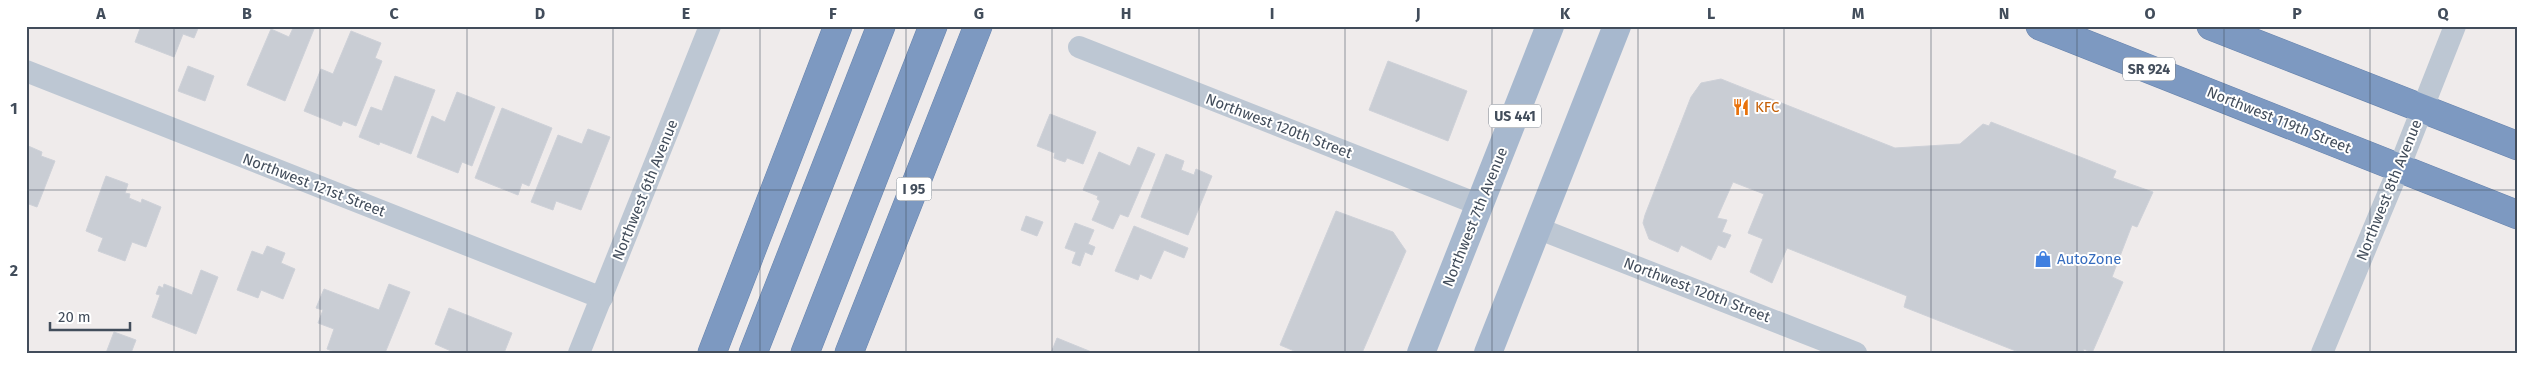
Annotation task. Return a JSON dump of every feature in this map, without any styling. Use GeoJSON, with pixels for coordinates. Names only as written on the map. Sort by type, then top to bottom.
{"type":"FeatureCollection","features":[{"type":"Feature","properties":{"kind":"highway"},"geometry":{"type":"LineString","coordinates":[[712,353],[838,26]]}},
{"type":"Feature","properties":{"kind":"highway"},"geometry":{"type":"LineString","coordinates":[[753,353],[881,26]]}},
{"type":"Feature","properties":{"kind":"highway"},"geometry":{"type":"LineString","coordinates":[[804,353],[933,26]]}},
{"type":"Feature","properties":{"kind":"highway","name":"I 95"},"geometry":{"type":"LineString","coordinates":[[849,353],[978,26]]}},
{"type":"Feature","properties":{"kind":"highway","name":"Northwest 119th Street"},"geometry":{"type":"LineString","coordinates":[[2040,26],[2518,215]]}},
{"type":"Feature","properties":{"kind":"highway"},"geometry":{"type":"LineString","coordinates":[[2211,26],[2518,146]]}},
{"type":"Feature","properties":{"kind":"main road","name":"Northwest 7th Avenue"},"geometry":{"type":"LineString","coordinates":[[1425,349],[1550,26]]}},
{"type":"Feature","properties":{"kind":"main road"},"geometry":{"type":"LineString","coordinates":[[1488,353],[1616,26]]}},
{"type":"Feature","properties":{"kind":"street","name":"Northwest 6th Avenue"},"geometry":{"type":"LineString","coordinates":[[579,353],[710,26]]}},
{"type":"Feature","properties":{"kind":"street","name":"Northwest 8th Avenue"},"geometry":{"type":"LineString","coordinates":[[2322,353],[2399,168],[2455,26]]}},
{"type":"Feature","properties":{"kind":"street","name":"Northwest 120th Street"},"geometry":{"type":"LineString","coordinates":[[1079,47],[1480,205]]}},
{"type":"Feature","properties":{"kind":"street","name":"Northwest 121st Street"},"geometry":{"type":"LineString","coordinates":[[26,72],[602,298]]}},
{"type":"Feature","properties":{"kind":"street","name":"Northwest 120th Street"},"geometry":{"type":"LineString","coordinates":[[1538,228],[1856,353]]}},
{"type":"Feature","properties":{"kind":"building"},"geometry":{"type":"Polygon","coordinates":[[[141,26],[199,26],[194,38],[183,34],[174,57],[135,42],[141,26]]]}},
{"type":"Feature","properties":{"kind":"building"},"geometry":{"type":"Polygon","coordinates":[[[294,26],[308,26],[314,29],[285,101],[247,85],[271,29],[289,37],[294,26]]]}},
{"type":"Feature","properties":{"kind":"building"},"geometry":{"type":"Polygon","coordinates":[[[351,31],[381,43],[375,58],[382,61],[356,126],[343,121],[341,126],[304,111],[321,69],[333,74],[351,31]]]}},
{"type":"Feature","properties":{"kind":"building"},"geometry":{"type":"Polygon","coordinates":[[[1388,61],[1467,91],[1448,141],[1369,110],[1388,61]]]}},
{"type":"Feature","properties":{"kind":"building"},"geometry":{"type":"Polygon","coordinates":[[[188,66],[214,76],[205,101],[178,91],[188,66]]]}},
{"type":"Feature","properties":{"kind":"building"},"geometry":{"type":"Polygon","coordinates":[[[395,76],[435,90],[411,154],[380,142],[379,145],[359,137],[371,107],[382,111],[395,76]]]}},
{"type":"Feature","properties":{"kind":"building"},"geometry":{"type":"Polygon","coordinates":[[[1721,79],[1895,148],[1960,144],[1983,124],[1989,126],[1991,122],[2116,171],[2113,178],[2153,192],[2137,227],[2132,225],[2112,277],[2123,282],[2092,353],[2084,349],[2083,353],[2021,353],[1904,307],[1907,296],[1787,248],[1772,283],[1750,272],[1763,239],[1748,233],[1764,194],[1733,182],[1717,218],[1727,220],[1722,232],[1731,235],[1725,248],[1718,245],[1711,260],[1681,245],[1678,252],[1649,239],[1643,223],[1645,215],[1691,97],[1701,83],[1721,79]]]}},
{"type":"Feature","properties":{"kind":"building"},"geometry":{"type":"Polygon","coordinates":[[[457,92],[495,107],[472,166],[462,162],[458,173],[417,157],[432,116],[445,122],[457,92]]]}},
{"type":"Feature","properties":{"kind":"building"},"geometry":{"type":"Polygon","coordinates":[[[502,108],[552,128],[529,186],[522,183],[518,195],[475,178],[502,108]]]}},
{"type":"Feature","properties":{"kind":"building"},"geometry":{"type":"Polygon","coordinates":[[[1050,114],[1096,132],[1083,164],[1067,158],[1065,162],[1059,160],[1054,158],[1055,153],[1037,146],[1050,114]]]}},
{"type":"Feature","properties":{"kind":"building"},"geometry":{"type":"Polygon","coordinates":[[[588,129],[610,137],[581,210],[556,201],[553,210],[531,202],[558,135],[582,144],[588,129]]]}},
{"type":"Feature","properties":{"kind":"building"},"geometry":{"type":"Polygon","coordinates":[[[26,145],[42,152],[41,156],[55,161],[37,207],[26,203],[26,145]]]}},
{"type":"Feature","properties":{"kind":"building"},"geometry":{"type":"Polygon","coordinates":[[[1138,147],[1155,154],[1128,217],[1120,214],[1113,229],[1092,220],[1100,201],[1097,199],[1098,196],[1083,190],[1099,152],[1130,166],[1138,147]]]}},
{"type":"Feature","properties":{"kind":"building"},"geometry":{"type":"Polygon","coordinates":[[[1166,154],[1184,161],[1181,170],[1194,175],[1196,169],[1212,176],[1188,235],[1141,217],[1166,154]]]}},
{"type":"Feature","properties":{"kind":"building"},"geometry":{"type":"Polygon","coordinates":[[[106,176],[128,184],[125,193],[130,194],[129,198],[141,203],[142,199],[161,207],[146,247],[132,242],[125,261],[98,251],[103,238],[86,231],[106,176]]]}},
{"type":"Feature","properties":{"kind":"building"},"geometry":{"type":"Polygon","coordinates":[[[1336,211],[1393,232],[1406,251],[1362,353],[1299,353],[1280,345],[1336,211]]]}},
{"type":"Feature","properties":{"kind":"building"},"geometry":{"type":"Polygon","coordinates":[[[1026,216],[1043,222],[1037,236],[1021,230],[1026,216]]]}},
{"type":"Feature","properties":{"kind":"building"},"geometry":{"type":"Polygon","coordinates":[[[1075,223],[1094,230],[1088,244],[1095,247],[1092,255],[1085,252],[1080,266],[1072,263],[1076,252],[1065,248],[1075,223]]]}},
{"type":"Feature","properties":{"kind":"building"},"geometry":{"type":"Polygon","coordinates":[[[1134,226],[1188,248],[1184,258],[1164,250],[1151,279],[1140,274],[1138,280],[1115,271],[1134,226]]]}},
{"type":"Feature","properties":{"kind":"building"},"geometry":{"type":"Polygon","coordinates":[[[267,246],[285,253],[281,263],[295,269],[283,299],[261,290],[258,298],[237,290],[252,251],[263,255],[267,246]]]}},
{"type":"Feature","properties":{"kind":"building"},"geometry":{"type":"Polygon","coordinates":[[[201,270],[218,277],[196,334],[152,317],[160,295],[156,294],[159,286],[163,288],[164,284],[192,295],[201,270]]]}},
{"type":"Feature","properties":{"kind":"building"},"geometry":{"type":"Polygon","coordinates":[[[389,284],[410,292],[385,353],[337,353],[327,349],[334,329],[318,323],[323,310],[316,308],[324,289],[379,310],[389,284]]]}},
{"type":"Feature","properties":{"kind":"building"},"geometry":{"type":"Polygon","coordinates":[[[449,308],[512,333],[504,353],[450,353],[451,351],[435,344],[449,308]]]}},
{"type":"Feature","properties":{"kind":"building"},"geometry":{"type":"Polygon","coordinates":[[[114,332],[136,340],[131,353],[106,353],[114,332]]]}},
{"type":"Feature","properties":{"kind":"building"},"geometry":{"type":"Polygon","coordinates":[[[1057,338],[1094,353],[1051,353],[1057,338]]]}},
{"type":"Feature","properties":{"kind":"place","name":"KFC"},"geometry":{"type":"Point","coordinates":[1741,107]}},
{"type":"Feature","properties":{"kind":"place","name":"AutoZone"},"geometry":{"type":"Point","coordinates":[2043,259]}}]}
